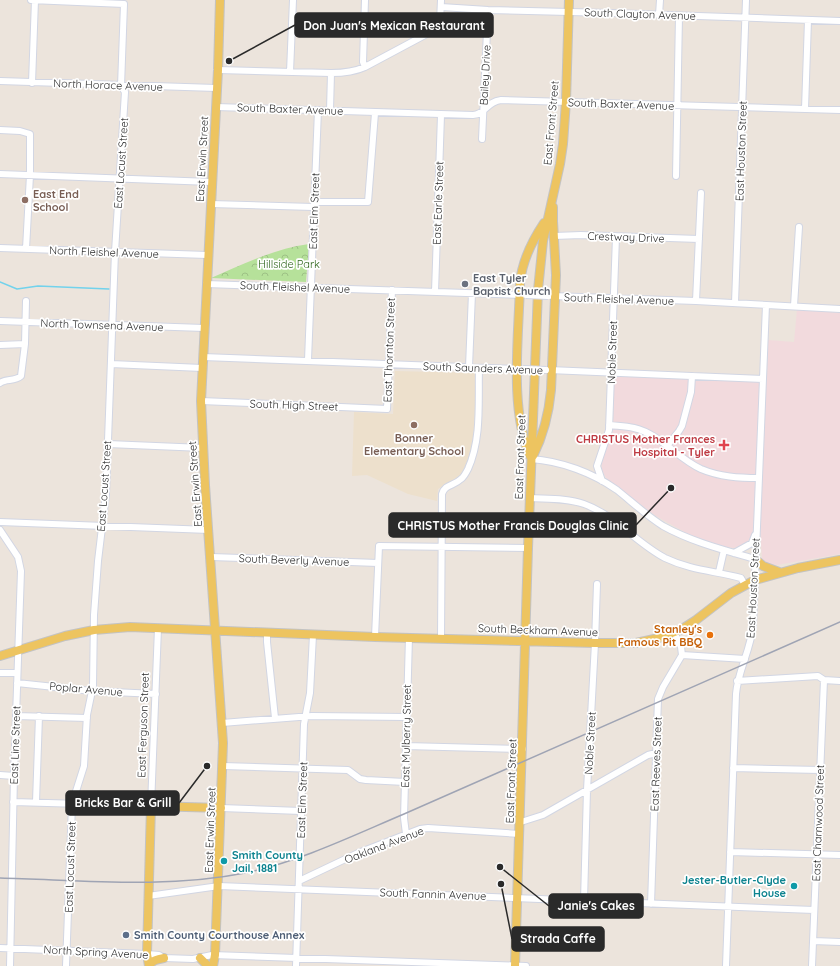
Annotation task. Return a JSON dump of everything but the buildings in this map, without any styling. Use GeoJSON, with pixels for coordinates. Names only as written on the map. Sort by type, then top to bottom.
{"type":"FeatureCollection","features":[{"type":"Feature","properties":{"kind":"main road","name":"East Erwin Street"},"geometry":{"type":"LineString","coordinates":[[213,966],[215,956],[219,886],[223,766],[222,723],[201,401],[211,182],[218,70],[220,0]]}},
{"type":"Feature","properties":{"kind":"main road","name":"East Front Street"},"geometry":{"type":"LineString","coordinates":[[516,966],[525,640],[538,290],[540,256],[563,144],[566,102],[569,0]]}},
{"type":"Feature","properties":{"kind":"main road"},"geometry":{"type":"LineString","coordinates":[[531,459],[540,440],[549,404],[552,296],[556,264],[553,221],[555,187]]}},
{"type":"Feature","properties":{"kind":"main road"},"geometry":{"type":"LineString","coordinates":[[531,459],[523,434],[517,399],[520,369],[523,295],[520,277],[523,264],[535,238],[547,219]]}},
{"type":"Feature","properties":{"kind":"main road"},"geometry":{"type":"LineString","coordinates":[[755,559],[763,566],[779,572]]}},
{"type":"Feature","properties":{"kind":"main road","name":"South Beckham Avenue"},"geometry":{"type":"LineString","coordinates":[[0,656],[52,639],[94,630],[130,628],[441,639],[595,643],[644,642],[659,638],[689,625],[724,597],[755,580],[779,572],[840,560]]}},
{"type":"Feature","properties":{"kind":"main road"},"geometry":{"type":"LineString","coordinates":[[151,806],[221,808]]}},
{"type":"Feature","properties":{"kind":"main road","name":"East Ferguson Street"},"geometry":{"type":"LineString","coordinates":[[149,966],[147,954],[151,806]]}},
{"type":"Feature","properties":{"kind":"main road"},"geometry":{"type":"LineString","coordinates":[[149,966],[150,963],[155,960],[164,958]]}},
{"type":"Feature","properties":{"kind":"main road"},"geometry":{"type":"LineString","coordinates":[[200,958],[208,966]]}},
{"type":"Feature","properties":{"kind":"street"},"geometry":{"type":"LineString","coordinates":[[31,0],[35,0],[32,82]]}},
{"type":"Feature","properties":{"kind":"street","name":"East Locust Street"},"geometry":{"type":"LineString","coordinates":[[35,0],[124,4],[121,86],[125,92],[115,252],[106,494],[98,561],[92,691],[87,718],[85,760],[72,804],[66,966]]}},
{"type":"Feature","properties":{"kind":"street"},"geometry":{"type":"LineString","coordinates":[[290,72],[293,0]]}},
{"type":"Feature","properties":{"kind":"street"},"geometry":{"type":"LineString","coordinates":[[364,0],[363,62],[365,67]]}},
{"type":"Feature","properties":{"kind":"street"},"geometry":{"type":"LineString","coordinates":[[218,70],[346,73],[365,67],[438,28],[440,22],[441,0]]}},
{"type":"Feature","properties":{"kind":"street"},"geometry":{"type":"LineString","coordinates":[[659,15],[660,0]]}},
{"type":"Feature","properties":{"kind":"street","name":"East Houston Street"},"geometry":{"type":"LineString","coordinates":[[735,303],[746,0]]}},
{"type":"Feature","properties":{"kind":"street","name":"South Clayton Avenue"},"geometry":{"type":"LineString","coordinates":[[441,7],[488,10],[840,21]]}},
{"type":"Feature","properties":{"kind":"street","name":"Bailey Drive"},"geometry":{"type":"LineString","coordinates":[[482,139],[482,112],[488,10]]}},
{"type":"Feature","properties":{"kind":"street"},"geometry":{"type":"LineString","coordinates":[[676,176],[679,16]]}},
{"type":"Feature","properties":{"kind":"street"},"geometry":{"type":"LineString","coordinates":[[805,109],[808,20]]}},
{"type":"Feature","properties":{"kind":"street"},"geometry":{"type":"LineString","coordinates":[[330,110],[331,73]]}},
{"type":"Feature","properties":{"kind":"street","name":"North Horace Avenue"},"geometry":{"type":"LineString","coordinates":[[0,82],[216,88]]}},
{"type":"Feature","properties":{"kind":"street","name":"South Baxter Avenue"},"geometry":{"type":"LineString","coordinates":[[216,107],[478,115],[489,105],[498,101],[840,110]]}},
{"type":"Feature","properties":{"kind":"street","name":"East Elm Street"},"geometry":{"type":"LineString","coordinates":[[308,360],[318,110]]}},
{"type":"Feature","properties":{"kind":"street"},"geometry":{"type":"LineString","coordinates":[[211,204],[314,204],[368,202],[375,113]]}},
{"type":"Feature","properties":{"kind":"street","name":"East Earle Street"},"geometry":{"type":"LineString","coordinates":[[435,292],[441,115]]}},
{"type":"Feature","properties":{"kind":"street"},"geometry":{"type":"LineString","coordinates":[[0,130],[20,131],[30,134],[30,175],[26,249]]}},
{"type":"Feature","properties":{"kind":"street"},"geometry":{"type":"LineString","coordinates":[[0,174],[211,182]]}},
{"type":"Feature","properties":{"kind":"street"},"geometry":{"type":"LineString","coordinates":[[696,301],[701,193]]}},
{"type":"Feature","properties":{"kind":"street"},"geometry":{"type":"LineString","coordinates":[[794,306],[799,227]]}},
{"type":"Feature","properties":{"kind":"street","name":"Crestway Drive"},"geometry":{"type":"LineString","coordinates":[[554,236],[581,235],[699,239]]}},
{"type":"Feature","properties":{"kind":"street","name":"Noble Street"},"geometry":{"type":"LineString","coordinates":[[597,466],[608,436],[609,426],[616,237]]}},
{"type":"Feature","properties":{"kind":"street","name":"North Fleishel Avenue"},"geometry":{"type":"LineString","coordinates":[[0,248],[208,255]]}},
{"type":"Feature","properties":{"kind":"street","name":"South Fleishel Avenue"},"geometry":{"type":"LineString","coordinates":[[206,284],[696,301],[840,309]]}},
{"type":"Feature","properties":{"kind":"street","name":"East Thornton Street"},"geometry":{"type":"LineString","coordinates":[[387,409],[392,290]]}},
{"type":"Feature","properties":{"kind":"street"},"geometry":{"type":"LineString","coordinates":[[469,367],[472,293]]}},
{"type":"Feature","properties":{"kind":"street"},"geometry":{"type":"LineString","coordinates":[[0,383],[4,381],[17,380],[21,376],[25,344],[26,301]]}},
{"type":"Feature","properties":{"kind":"street","name":"East Houston Street"},"geometry":{"type":"LineString","coordinates":[[726,966],[737,681],[745,659],[752,631],[766,305]]}},
{"type":"Feature","properties":{"kind":"street","name":"North Townsend Avenue"},"geometry":{"type":"LineString","coordinates":[[0,321],[204,328]]}},
{"type":"Feature","properties":{"kind":"street"},"geometry":{"type":"LineString","coordinates":[[0,345],[25,344]]}},
{"type":"Feature","properties":{"kind":"street","name":"South Saunders Avenue"},"geometry":{"type":"LineString","coordinates":[[203,356],[763,379]]}},
{"type":"Feature","properties":{"kind":"street"},"geometry":{"type":"LineString","coordinates":[[111,364],[202,368]]}},
{"type":"Feature","properties":{"kind":"street"},"geometry":{"type":"LineString","coordinates":[[441,639],[443,491],[463,477],[476,447],[479,368]]}},
{"type":"Feature","properties":{"kind":"street"},"geometry":{"type":"LineString","coordinates":[[667,446],[682,426],[691,389],[692,376]]}},
{"type":"Feature","properties":{"kind":"street","name":"South High Street"},"geometry":{"type":"LineString","coordinates":[[201,401],[387,409]]}},
{"type":"Feature","properties":{"kind":"street"},"geometry":{"type":"LineString","coordinates":[[609,426],[628,426],[649,433],[690,462],[708,471],[728,477],[758,478]]}},
{"type":"Feature","properties":{"kind":"street"},"geometry":{"type":"LineString","coordinates":[[108,444],[203,448]]}},
{"type":"Feature","properties":{"kind":"street"},"geometry":{"type":"LineString","coordinates":[[531,459],[541,460],[585,473],[615,489],[662,525],[689,538],[755,559]]}},
{"type":"Feature","properties":{"kind":"street"},"geometry":{"type":"LineString","coordinates":[[585,473],[597,466],[602,481]]}},
{"type":"Feature","properties":{"kind":"street"},"geometry":{"type":"LineString","coordinates":[[530,498],[565,500],[585,504],[609,517],[650,549],[666,558],[689,568],[714,573],[719,572],[741,578],[745,585]]}},
{"type":"Feature","properties":{"kind":"street"},"geometry":{"type":"LineString","coordinates":[[0,522],[209,530]]}},
{"type":"Feature","properties":{"kind":"street","name":"East Line Street"},"geometry":{"type":"LineString","coordinates":[[0,530],[18,557],[20,564],[10,966]]}},
{"type":"Feature","properties":{"kind":"street"},"geometry":{"type":"LineString","coordinates":[[734,553],[752,543],[756,533]]}},
{"type":"Feature","properties":{"kind":"street"},"geometry":{"type":"LineString","coordinates":[[375,637],[379,546],[528,548]]}},
{"type":"Feature","properties":{"kind":"street"},"geometry":{"type":"LineString","coordinates":[[719,572],[724,550]]}},
{"type":"Feature","properties":{"kind":"street","name":"South Beverly Avenue"},"geometry":{"type":"LineString","coordinates":[[211,557],[378,563]]}},
{"type":"Feature","properties":{"kind":"street","name":"Noble Street"},"geometry":{"type":"LineString","coordinates":[[584,901],[587,790],[597,584]]}},
{"type":"Feature","properties":{"kind":"street","name":"East Ferguson Street"},"geometry":{"type":"LineString","coordinates":[[151,806],[158,628]]}},
{"type":"Feature","properties":{"kind":"street"},"geometry":{"type":"LineString","coordinates":[[267,632],[275,718]]}},
{"type":"Feature","properties":{"kind":"street"},"geometry":{"type":"LineString","coordinates":[[674,632],[681,647],[682,655],[745,659]]}},
{"type":"Feature","properties":{"kind":"street","name":"East Elm Street"},"geometry":{"type":"LineString","coordinates":[[296,966],[305,716],[310,694],[313,635]]}},
{"type":"Feature","properties":{"kind":"street","name":"East Mulberry Street"},"geometry":{"type":"LineString","coordinates":[[406,834],[404,820],[409,638]]}},
{"type":"Feature","properties":{"kind":"street","name":"East Reeves Street"},"geometry":{"type":"LineString","coordinates":[[651,904],[659,695],[682,655]]}},
{"type":"Feature","properties":{"kind":"street"},"geometry":{"type":"LineString","coordinates":[[0,673],[17,673]]}},
{"type":"Feature","properties":{"kind":"street"},"geometry":{"type":"LineString","coordinates":[[737,681],[818,676],[824,680],[840,681]]}},
{"type":"Feature","properties":{"kind":"street","name":"East Charnwood Street"},"geometry":{"type":"LineString","coordinates":[[812,966],[824,680]]}},
{"type":"Feature","properties":{"kind":"street","name":"Poplar Avenue"},"geometry":{"type":"LineString","coordinates":[[17,683],[92,691],[156,694]]}},
{"type":"Feature","properties":{"kind":"street"},"geometry":{"type":"LineString","coordinates":[[16,716],[87,718]]}},
{"type":"Feature","properties":{"kind":"street"},"geometry":{"type":"LineString","coordinates":[[36,802],[39,716]]}},
{"type":"Feature","properties":{"kind":"street"},"geometry":{"type":"LineString","coordinates":[[222,723],[305,716],[406,718]]}},
{"type":"Feature","properties":{"kind":"street"},"geometry":{"type":"LineString","coordinates":[[406,746],[523,749]]}},
{"type":"Feature","properties":{"kind":"street"},"geometry":{"type":"LineString","coordinates":[[521,822],[543,815],[648,755],[656,753]]}},
{"type":"Feature","properties":{"kind":"street"},"geometry":{"type":"LineString","coordinates":[[223,766],[348,770],[366,780],[405,782]]}},
{"type":"Feature","properties":{"kind":"street"},"geometry":{"type":"LineString","coordinates":[[733,768],[820,770]]}},
{"type":"Feature","properties":{"kind":"street"},"geometry":{"type":"LineString","coordinates":[[0,775],[14,776]]}},
{"type":"Feature","properties":{"kind":"street"},"geometry":{"type":"LineString","coordinates":[[13,802],[151,806]]}},
{"type":"Feature","properties":{"kind":"street"},"geometry":{"type":"LineString","coordinates":[[221,808],[301,811]]}},
{"type":"Feature","properties":{"kind":"street","name":"Oakland Avenue"},"geometry":{"type":"LineString","coordinates":[[299,881],[358,854],[420,829],[428,828],[520,834]]}},
{"type":"Feature","properties":{"kind":"street"},"geometry":{"type":"LineString","coordinates":[[730,852],[840,855]]}},
{"type":"Feature","properties":{"kind":"street","name":"South Fannin Avenue"},"geometry":{"type":"LineString","coordinates":[[148,896],[219,886],[814,910]]}},
{"type":"Feature","properties":{"kind":"street"},"geometry":{"type":"LineString","coordinates":[[813,941],[840,942]]}},
{"type":"Feature","properties":{"kind":"street","name":"North Spring Avenue"},"geometry":{"type":"LineString","coordinates":[[0,948],[147,954],[159,955],[164,958],[200,958],[210,956],[296,957],[526,966]]}},
{"type":"Feature","properties":{"kind":"shaded area","name":"CHRISTUS Mother Frances Hospital - Tyler"},"geometry":{"type":"Polygon","coordinates":[[[797,309],[840,313],[840,554],[777,565],[769,564],[762,559],[760,527],[754,526],[751,537],[748,541],[743,545],[734,548],[725,547],[690,535],[656,516],[608,481],[602,471],[601,460],[613,434],[614,378],[616,376],[767,382],[768,340],[794,342],[797,309]]]}},
{"type":"Feature","properties":{"kind":"shaded area","name":"Bonner Elementary School"},"geometry":{"type":"Polygon","coordinates":[[[395,371],[476,373],[474,437],[472,450],[461,475],[438,489],[437,501],[408,494],[367,475],[352,476],[354,412],[393,414],[395,371]]]}},
{"type":"Feature","properties":{"kind":"green space","name":"Hillside Park"},"geometry":{"type":"Polygon","coordinates":[[[309,244],[306,282],[211,278],[271,253],[309,244]]]}},
{"type":"Feature","properties":{"kind":"waterway"},"geometry":{"type":"LineString","coordinates":[[0,282],[17,289],[38,286],[109,289]]}},
{"type":"Feature","properties":{"kind":"railway"},"geometry":{"type":"LineString","coordinates":[[0,878],[92,882],[184,881],[245,873],[286,862],[404,814],[840,622]]}},
{"type":"Feature","properties":{"kind":"place","name":"Don Juan's Mexican Restaurant"},"geometry":{"type":"Point","coordinates":[229,61]}},
{"type":"Feature","properties":{"kind":"place","name":"East End School"},"geometry":{"type":"Point","coordinates":[25,200]}},
{"type":"Feature","properties":{"kind":"place","name":"East Tyler Baptist Church"},"geometry":{"type":"Point","coordinates":[465,284]}},
{"type":"Feature","properties":{"kind":"place","name":"Bonner Elementary School"},"geometry":{"type":"Point","coordinates":[414,425]}},
{"type":"Feature","properties":{"kind":"place","name":"CHRISTUS Mother Frances Hospital - Tyler"},"geometry":{"type":"Point","coordinates":[724,445]}},
{"type":"Feature","properties":{"kind":"place","name":"CHRISTUS Mother Francis Douglas Clinic"},"geometry":{"type":"Point","coordinates":[671,488]}},
{"type":"Feature","properties":{"kind":"place","name":"Stanley's Famous Pit BBQ"},"geometry":{"type":"Point","coordinates":[710,635]}},
{"type":"Feature","properties":{"kind":"place","name":"Bricks Bar & Grill"},"geometry":{"type":"Point","coordinates":[207,766]}},
{"type":"Feature","properties":{"kind":"place","name":"Smith County Jail, 1881"},"geometry":{"type":"Point","coordinates":[224,861]}},
{"type":"Feature","properties":{"kind":"place","name":"Janie's Cakes"},"geometry":{"type":"Point","coordinates":[500,867]}},
{"type":"Feature","properties":{"kind":"place","name":"Strada Caffe"},"geometry":{"type":"Point","coordinates":[501,884]}},
{"type":"Feature","properties":{"kind":"place","name":"Jester-Butler-Clyde House"},"geometry":{"type":"Point","coordinates":[794,886]}},
{"type":"Feature","properties":{"kind":"place","name":"Smith County Courthouse Annex"},"geometry":{"type":"Point","coordinates":[126,935]}}]}
